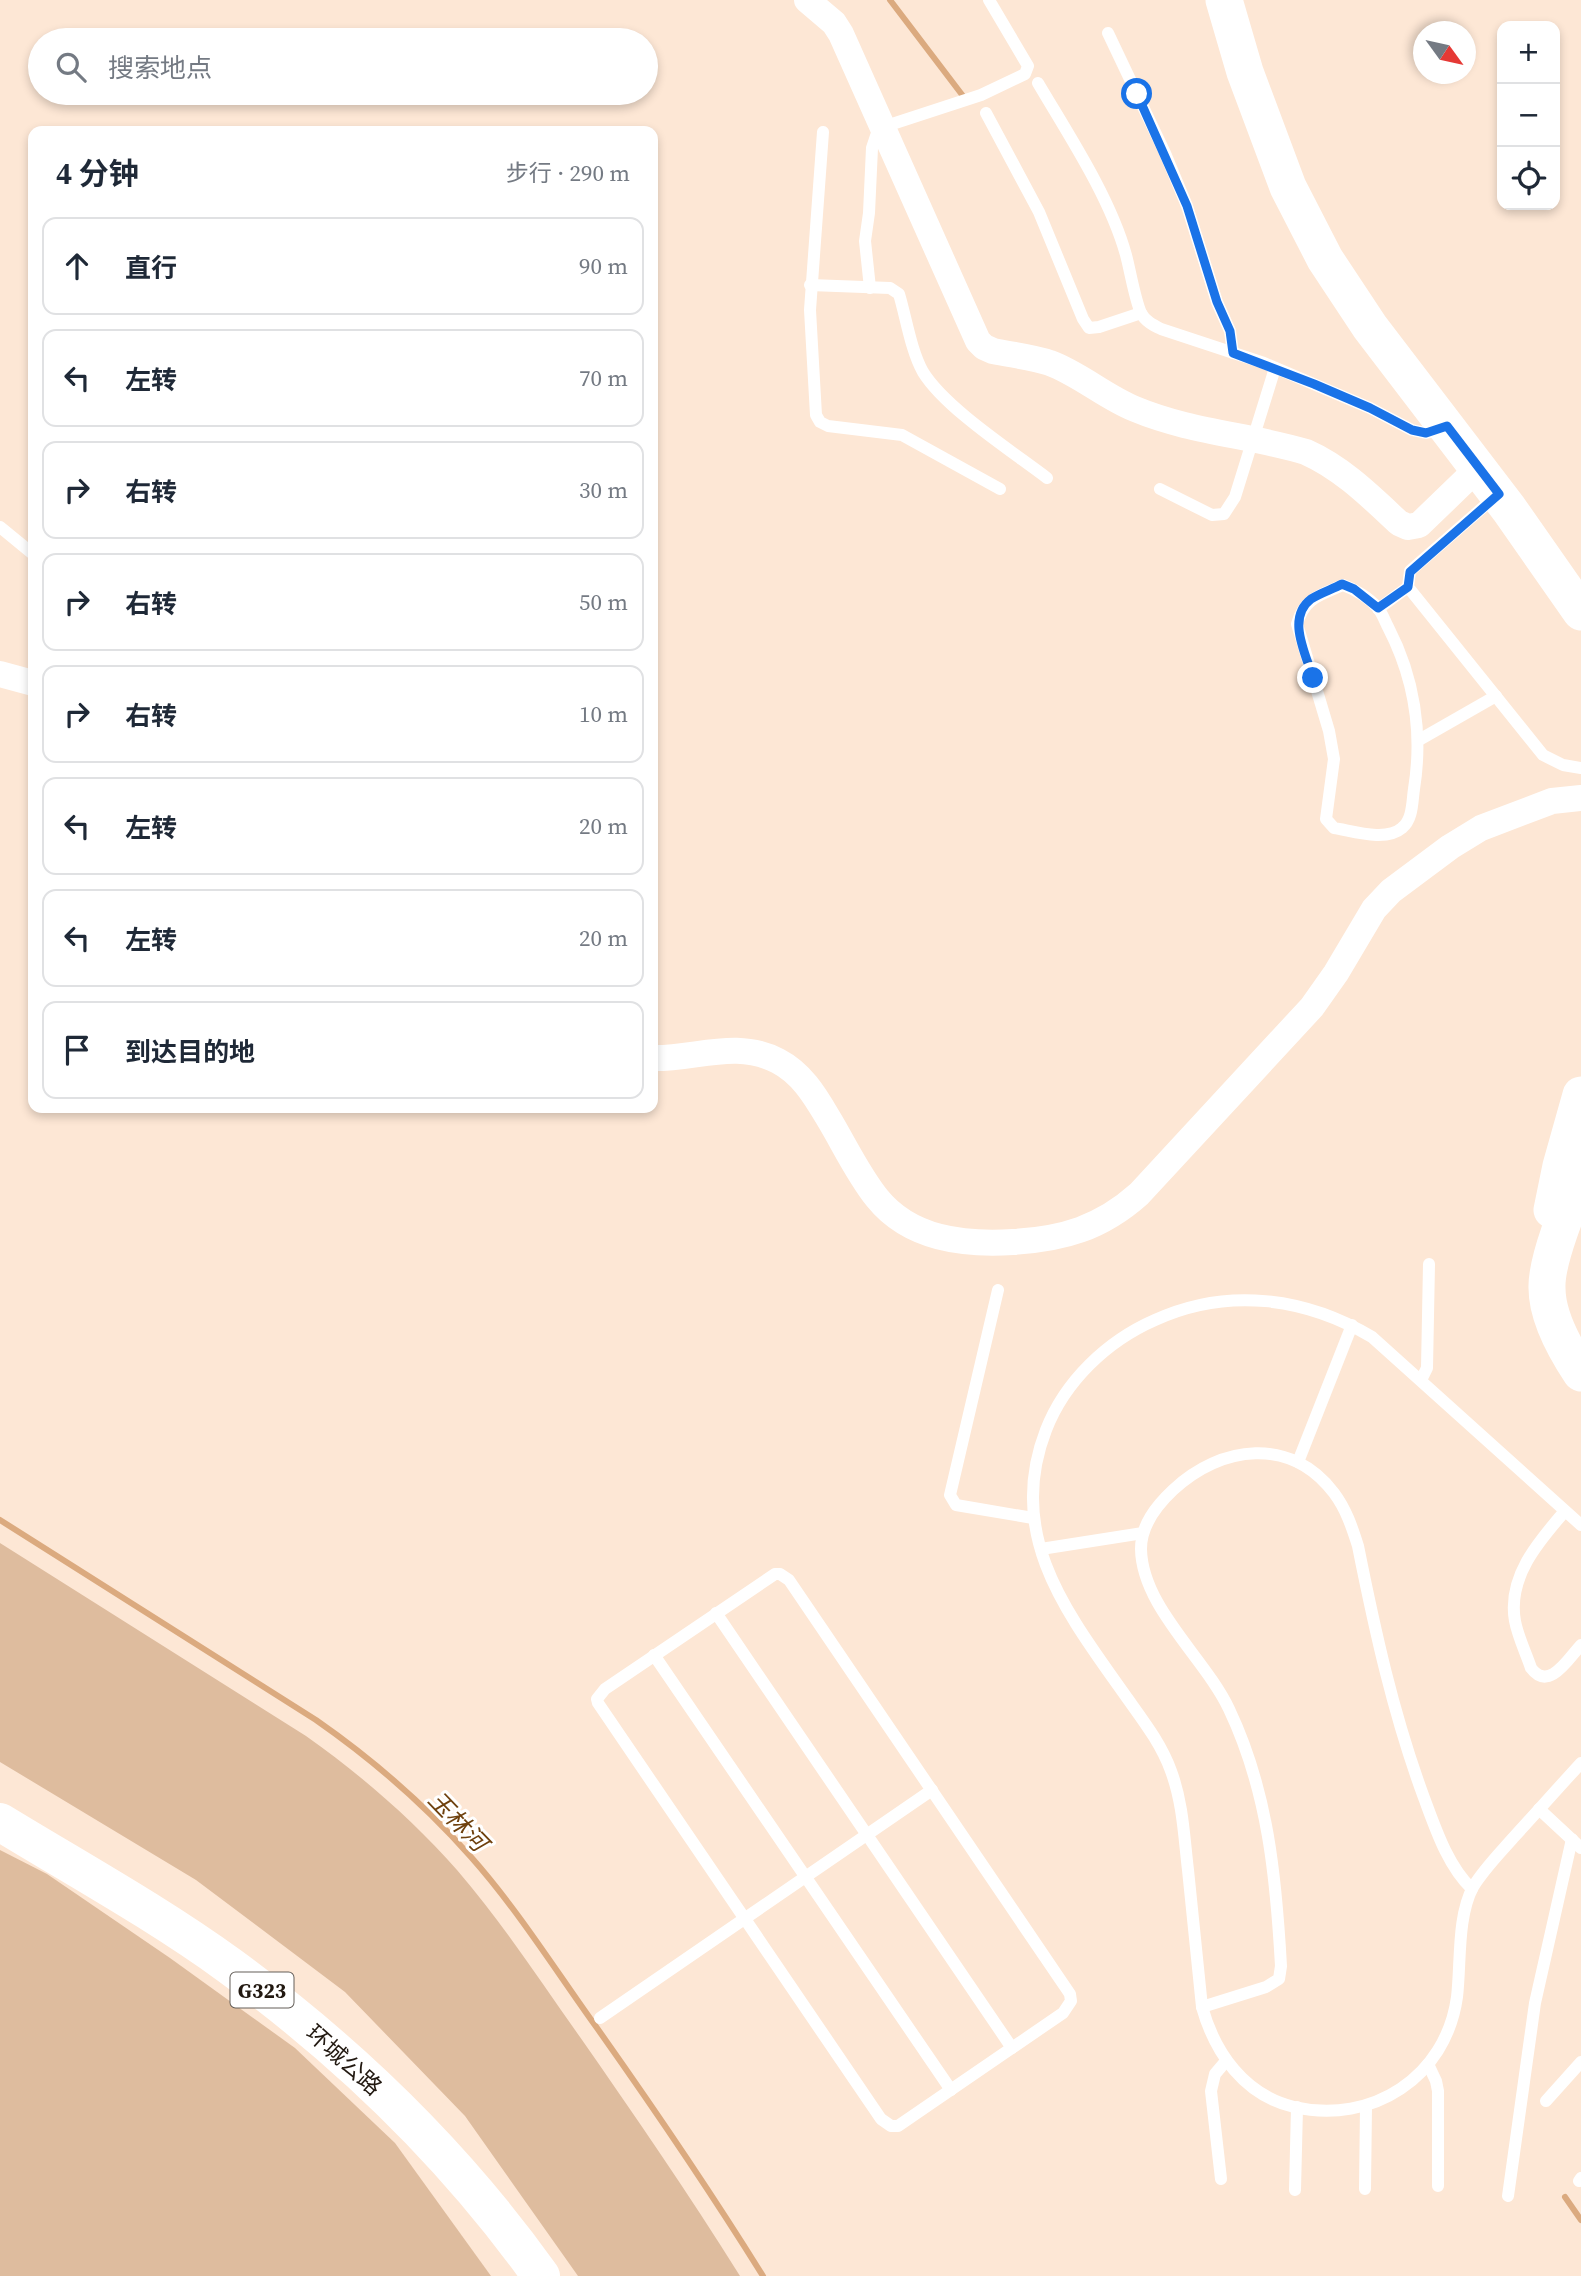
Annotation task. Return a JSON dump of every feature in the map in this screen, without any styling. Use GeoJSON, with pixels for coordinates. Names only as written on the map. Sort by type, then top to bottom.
{"type":"FeatureCollection","features":[{"type":"Feature","properties":{"kind":"highway","name":"环城公路"},"geometry":{"type":"LineString","coordinates":[[0,1822],[179,1931],[278,2002],[369,2081],[421,2133],[486,2206],[541,2276]]}},
{"type":"Feature","properties":{"kind":"main road"},"geometry":{"type":"LineString","coordinates":[[1224,0],[1245,72],[1305,223],[1346,293],[1489,480],[1581,612]]}},
{"type":"Feature","properties":{"kind":"main road"},"geometry":{"type":"LineString","coordinates":[[1578,1123],[1552,1206],[1547,1247],[1547,1287],[1551,1313],[1561,1338],[1581,1373]]}},
{"type":"Feature","properties":{"kind":"main road"},"geometry":{"type":"LineString","coordinates":[[1547,1287],[1559,1236],[1581,1179]]}},
{"type":"Feature","properties":{"kind":"street"},"geometry":{"type":"LineString","coordinates":[[820,4],[841,34],[978,341],[984,347],[1050,363],[1104,394],[1163,419],[1286,446],[1325,461],[1347,476],[1399,523],[1408,527],[1419,525],[1489,480]]}},
{"type":"Feature","properties":{"kind":"street"},"geometry":{"type":"LineString","coordinates":[[0,674],[28,682]]}},
{"type":"Feature","properties":{"kind":"street"},"geometry":{"type":"LineString","coordinates":[[658,1057],[739,1049],[760,1053],[793,1070],[813,1092],[875,1195],[891,1213],[914,1228],[949,1239],[986,1243],[1057,1237],[1101,1222],[1122,1210],[1139,1194],[1312,1007],[1381,900],[1450,847],[1481,828],[1552,801],[1581,798]]}},
{"type":"Feature","properties":{"kind":"lane"},"geometry":{"type":"LineString","coordinates":[[870,288],[865,241],[872,148],[876,136],[883,127],[981,95],[1025,74],[1028,66],[989,0]]}},
{"type":"Feature","properties":{"kind":"lane"},"geometry":{"type":"LineString","coordinates":[[1108,33],[1187,206],[1217,302],[1230,331],[1233,353]]}},
{"type":"Feature","properties":{"kind":"lane"},"geometry":{"type":"LineString","coordinates":[[1038,83],[1082,158],[1111,216],[1125,251],[1141,313],[1150,324],[1275,368],[1370,408],[1412,430],[1426,433],[1447,426]]}},
{"type":"Feature","properties":{"kind":"lane"},"geometry":{"type":"LineString","coordinates":[[986,113],[1039,212],[1089,328],[1141,313]]}},
{"type":"Feature","properties":{"kind":"lane"},"geometry":{"type":"LineString","coordinates":[[823,132],[810,285],[816,415],[820,422],[828,426],[902,435],[1000,489]]}},
{"type":"Feature","properties":{"kind":"lane"},"geometry":{"type":"LineString","coordinates":[[810,285],[890,288],[900,294],[923,372],[959,410],[1047,478]]}},
{"type":"Feature","properties":{"kind":"lane"},"geometry":{"type":"LineString","coordinates":[[1160,489],[1212,515],[1224,514],[1235,497],[1275,368]]}},
{"type":"Feature","properties":{"kind":"lane"},"geometry":{"type":"LineString","coordinates":[[1489,480],[1410,572],[1408,587],[1543,755],[1563,765],[1581,768]]}},
{"type":"Feature","properties":{"kind":"lane"},"geometry":{"type":"LineString","coordinates":[[0,527],[28,550]]}},
{"type":"Feature","properties":{"kind":"lane"},"geometry":{"type":"LineString","coordinates":[[1342,584],[1354,589],[1378,608],[1401,651],[1414,704],[1419,740],[1409,821],[1400,831],[1383,835],[1334,828],[1326,819],[1334,759],[1329,731],[1297,624],[1301,611],[1311,599],[1342,584]]}},
{"type":"Feature","properties":{"kind":"lane"},"geometry":{"type":"LineString","coordinates":[[1378,608],[1408,587]]}},
{"type":"Feature","properties":{"kind":"lane"},"geometry":{"type":"LineString","coordinates":[[1419,740],[1496,696]]}},
{"type":"Feature","properties":{"kind":"lane"},"geometry":{"type":"LineString","coordinates":[[1422,1381],[1427,1368],[1429,1264]]}},
{"type":"Feature","properties":{"kind":"lane"},"geometry":{"type":"LineString","coordinates":[[998,1290],[950,1495],[956,1505],[1034,1518]]}},
{"type":"Feature","properties":{"kind":"lane"},"geometry":{"type":"LineString","coordinates":[[1581,1525],[1372,1337],[1352,1325],[1308,1307],[1284,1302],[1233,1300],[1207,1303],[1180,1310],[1131,1332],[1091,1363],[1075,1381],[1050,1420],[1035,1464],[1032,1486],[1034,1518],[1041,1549],[1065,1607],[1152,1734],[1171,1771],[1182,1814],[1202,2007],[1215,2044],[1239,2076],[1272,2099],[1297,2107],[1330,2112],[1366,2105],[1400,2090],[1428,2064],[1443,2041],[1453,2015],[1464,1916],[1472,1889],[1488,1866],[1581,1763]]}},
{"type":"Feature","properties":{"kind":"lane"},"geometry":{"type":"LineString","coordinates":[[1298,1462],[1352,1325]]}},
{"type":"Feature","properties":{"kind":"lane"},"geometry":{"type":"LineString","coordinates":[[1202,2007],[1266,1987],[1279,1979],[1281,1966],[1272,1852],[1255,1777],[1243,1742],[1228,1707],[1209,1675],[1151,1589],[1142,1562],[1143,1533],[1157,1507],[1190,1476],[1215,1461],[1240,1454],[1263,1453],[1287,1457],[1298,1462],[1326,1484],[1341,1503],[1358,1546],[1390,1694],[1406,1745],[1430,1815],[1447,1854],[1472,1889]]}},
{"type":"Feature","properties":{"kind":"lane"},"geometry":{"type":"LineString","coordinates":[[1565,1511],[1536,1546],[1520,1575],[1515,1591],[1516,1622],[1531,1668],[1542,1677],[1549,1677],[1557,1672],[1581,1645]]}},
{"type":"Feature","properties":{"kind":"lane"},"geometry":{"type":"LineString","coordinates":[[1041,1549],[1143,1533]]}},
{"type":"Feature","properties":{"kind":"lane"},"geometry":{"type":"LineString","coordinates":[[770,1576],[785,1576],[1070,1994],[1071,2001],[1063,2013],[898,2126],[885,2124],[598,1703],[597,1699],[605,1689],[716,1613],[770,1576]]}},
{"type":"Feature","properties":{"kind":"lane"},"geometry":{"type":"LineString","coordinates":[[716,1613],[1012,2048]]}},
{"type":"Feature","properties":{"kind":"lane"},"geometry":{"type":"LineString","coordinates":[[654,1655],[951,2090]]}},
{"type":"Feature","properties":{"kind":"lane"},"geometry":{"type":"LineString","coordinates":[[600,2018],[932,1790]]}},
{"type":"Feature","properties":{"kind":"lane"},"geometry":{"type":"LineString","coordinates":[[1508,2196],[1533,2014],[1576,1843],[1539,1810]]}},
{"type":"Feature","properties":{"kind":"lane"},"geometry":{"type":"LineString","coordinates":[[1221,2179],[1211,2091],[1215,2074],[1226,2061]]}},
{"type":"Feature","properties":{"kind":"lane"},"geometry":{"type":"LineString","coordinates":[[1546,2101],[1581,2062]]}},
{"type":"Feature","properties":{"kind":"lane"},"geometry":{"type":"LineString","coordinates":[[1428,2064],[1438,2091],[1437,2186]]}},
{"type":"Feature","properties":{"kind":"lane"},"geometry":{"type":"LineString","coordinates":[[1366,2105],[1366,2189]]}},
{"type":"Feature","properties":{"kind":"lane"},"geometry":{"type":"LineString","coordinates":[[1295,2190],[1297,2107]]}},
{"type":"Feature","properties":{"kind":"shaded area"},"geometry":{"type":"Polygon","coordinates":[[[0,1543],[306,1736],[366,1782],[422,1833],[490,1910],[601,2067],[740,2276],[578,2276],[465,2116],[345,1992],[196,1880],[0,1762],[0,1543]]]}},
{"type":"Feature","properties":{"kind":"shaded area"},"geometry":{"type":"Polygon","coordinates":[[[0,1850],[47,1874],[295,2048],[395,2143],[491,2276],[0,2276],[0,1850]]]}},
{"type":"Feature","properties":{"kind":"waterway"},"geometry":{"type":"LineString","coordinates":[[890,0],[963,96]]}},
{"type":"Feature","properties":{"kind":"waterway","name":"玉林河"},"geometry":{"type":"LineString","coordinates":[[0,1520],[316,1720],[378,1767],[436,1820],[488,1877],[536,1941],[640,2089],[763,2276]]}},
{"type":"Feature","properties":{"kind":"waterway"},"geometry":{"type":"LineString","coordinates":[[1565,2197],[1581,2220]]}},
{"type":"Feature","properties":{"kind":"route"},"geometry":{"type":"LineString","coordinates":[[1137,94],[1187,206],[1217,302],[1230,331],[1233,353],[1265,363],[1370,408],[1412,430],[1426,433],[1447,426],[1499,494],[1410,572],[1408,587],[1378,608],[1354,589],[1342,584],[1311,599],[1301,611],[1297,624],[1313,678]]}}]}
